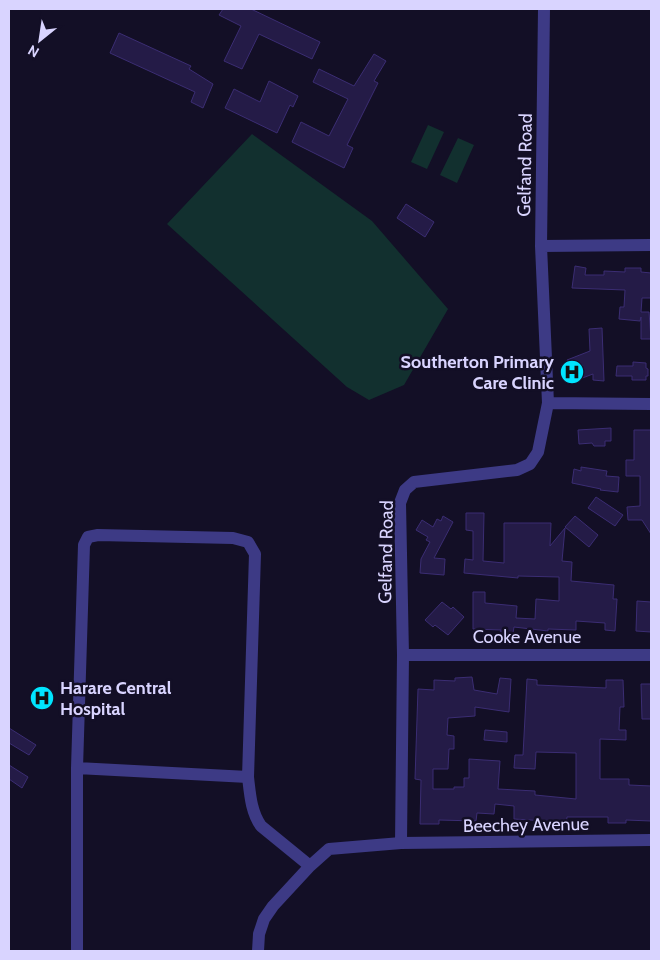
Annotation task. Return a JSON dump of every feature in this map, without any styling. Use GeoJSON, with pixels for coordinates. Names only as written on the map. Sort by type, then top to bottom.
{"type":"FeatureCollection","features":[{"type":"Feature","properties":{"kind":"street","name":"Gelfand Road"},"geometry":{"type":"LineString","coordinates":[[402,843],[403,655],[400,503],[405,490],[414,482],[517,470],[530,464],[538,452],[548,403],[541,246],[544,9]]}},
{"type":"Feature","properties":{"kind":"street"},"geometry":{"type":"LineString","coordinates":[[541,246],[651,245]]}},
{"type":"Feature","properties":{"kind":"street"},"geometry":{"type":"LineString","coordinates":[[548,403],[651,404]]}},
{"type":"Feature","properties":{"kind":"street"},"geometry":{"type":"LineString","coordinates":[[77,951],[77,768],[84,545],[88,538],[98,535],[233,538],[248,542],[255,554],[248,777],[254,813],[260,826],[310,866]]}},
{"type":"Feature","properties":{"kind":"street","name":"Cooke Avenue"},"geometry":{"type":"LineString","coordinates":[[403,655],[651,655]]}},
{"type":"Feature","properties":{"kind":"street"},"geometry":{"type":"LineString","coordinates":[[77,768],[248,777]]}},
{"type":"Feature","properties":{"kind":"street","name":"Beechey Avenue"},"geometry":{"type":"LineString","coordinates":[[258,951],[259,934],[264,919],[273,906],[310,866],[329,849],[402,843],[651,840]]}},
{"type":"Feature","properties":{"kind":"green space"},"geometry":{"type":"Polygon","coordinates":[[[428,125],[444,132],[427,169],[411,162],[428,125]]]}},
{"type":"Feature","properties":{"kind":"green space"},"geometry":{"type":"Polygon","coordinates":[[[252,134],[372,221],[448,309],[404,385],[369,400],[347,387],[167,224],[252,134]]]}},
{"type":"Feature","properties":{"kind":"green space"},"geometry":{"type":"Polygon","coordinates":[[[458,138],[474,145],[457,183],[440,175],[458,138]]]}},
{"type":"Feature","properties":{"kind":"building"},"geometry":{"type":"Polygon","coordinates":[[[223,9],[251,9],[320,42],[312,59],[259,34],[242,69],[224,61],[241,26],[219,15],[223,9]]]}},
{"type":"Feature","properties":{"kind":"building"},"geometry":{"type":"Polygon","coordinates":[[[119,33],[191,66],[189,69],[213,84],[203,108],[191,102],[195,92],[110,53],[119,33]]]}},
{"type":"Feature","properties":{"kind":"building"},"geometry":{"type":"Polygon","coordinates":[[[374,54],[386,61],[374,81],[378,83],[347,145],[353,148],[344,168],[292,142],[301,122],[329,136],[348,99],[313,82],[319,69],[354,86],[374,54]]]}},
{"type":"Feature","properties":{"kind":"building"},"geometry":{"type":"Polygon","coordinates":[[[269,81],[298,96],[293,107],[290,105],[277,133],[225,108],[234,89],[260,102],[269,81]]]}},
{"type":"Feature","properties":{"kind":"building"},"geometry":{"type":"Polygon","coordinates":[[[406,204],[434,222],[425,237],[397,218],[406,204]]]}},
{"type":"Feature","properties":{"kind":"building"},"geometry":{"type":"Polygon","coordinates":[[[575,266],[586,268],[585,275],[604,275],[604,271],[625,272],[625,268],[641,268],[641,272],[651,273],[651,298],[642,298],[641,312],[649,312],[651,339],[641,339],[641,317],[640,321],[619,319],[620,307],[624,307],[625,290],[572,288],[575,266]]]}},
{"type":"Feature","properties":{"kind":"building"},"geometry":{"type":"Polygon","coordinates":[[[602,328],[604,381],[593,380],[593,374],[577,380],[567,360],[590,351],[589,329],[602,328]]]}},
{"type":"Feature","properties":{"kind":"building"},"geometry":{"type":"Polygon","coordinates":[[[633,362],[646,363],[648,376],[646,376],[646,380],[632,380],[632,376],[616,376],[617,366],[633,366],[633,362]]]}},
{"type":"Feature","properties":{"kind":"building"},"geometry":{"type":"Polygon","coordinates":[[[611,428],[611,441],[605,441],[605,446],[594,446],[592,443],[579,444],[578,430],[611,428]]]}},
{"type":"Feature","properties":{"kind":"building"},"geometry":{"type":"Polygon","coordinates":[[[634,430],[651,430],[651,534],[642,520],[628,520],[627,507],[640,506],[640,476],[626,476],[626,460],[634,460],[634,430]]]}},
{"type":"Feature","properties":{"kind":"building"},"geometry":{"type":"Polygon","coordinates":[[[581,467],[607,471],[606,476],[619,477],[618,492],[572,483],[574,469],[581,471],[581,467]]]}},
{"type":"Feature","properties":{"kind":"building"},"geometry":{"type":"Polygon","coordinates":[[[596,497],[623,515],[615,526],[588,508],[596,497]]]}},
{"type":"Feature","properties":{"kind":"building"},"geometry":{"type":"Polygon","coordinates":[[[466,513],[484,513],[483,561],[504,563],[504,523],[551,523],[550,546],[565,528],[562,561],[572,562],[571,581],[614,585],[613,599],[617,599],[615,631],[605,630],[605,623],[576,621],[576,630],[548,629],[548,631],[514,627],[513,633],[500,632],[501,630],[473,629],[473,592],[485,592],[485,603],[517,606],[516,618],[535,619],[536,599],[559,601],[559,577],[518,576],[518,578],[464,573],[465,559],[473,560],[473,531],[466,530],[466,513]]]}},
{"type":"Feature","properties":{"kind":"building"},"geometry":{"type":"Polygon","coordinates":[[[443,516],[453,522],[434,558],[445,559],[444,575],[420,573],[421,559],[430,542],[426,540],[428,537],[416,530],[422,520],[433,527],[437,519],[441,521],[443,516]]]}},
{"type":"Feature","properties":{"kind":"building"},"geometry":{"type":"Polygon","coordinates":[[[575,516],[598,535],[589,547],[565,527],[575,516]]]}},
{"type":"Feature","properties":{"kind":"building"},"geometry":{"type":"Polygon","coordinates":[[[637,601],[651,602],[651,632],[636,631],[637,601]]]}},
{"type":"Feature","properties":{"kind":"building"},"geometry":{"type":"Polygon","coordinates":[[[442,602],[451,609],[453,607],[464,617],[448,635],[425,620],[442,602]]]}},
{"type":"Feature","properties":{"kind":"building"},"geometry":{"type":"Polygon","coordinates":[[[472,677],[474,690],[497,694],[500,678],[511,679],[509,712],[475,707],[475,716],[448,718],[447,735],[454,736],[454,749],[449,749],[448,769],[433,769],[433,789],[464,787],[464,778],[469,778],[469,759],[500,761],[498,789],[535,791],[535,795],[576,799],[576,753],[536,752],[535,769],[514,768],[515,755],[523,755],[527,679],[537,680],[537,685],[606,688],[606,680],[623,680],[624,707],[620,707],[619,730],[626,730],[626,740],[600,739],[600,779],[629,779],[629,785],[651,786],[651,821],[626,820],[626,823],[608,823],[608,817],[567,817],[566,826],[545,824],[546,821],[514,819],[514,806],[495,804],[494,814],[477,813],[476,821],[439,820],[439,824],[420,824],[421,780],[415,779],[418,689],[434,690],[434,680],[455,681],[455,678],[472,677]]]}},
{"type":"Feature","properties":{"kind":"building"},"geometry":{"type":"Polygon","coordinates":[[[641,684],[651,684],[651,719],[642,719],[641,684]]]}},
{"type":"Feature","properties":{"kind":"building"},"geometry":{"type":"Polygon","coordinates":[[[9,728],[36,745],[29,755],[9,743],[9,728]]]}},
{"type":"Feature","properties":{"kind":"building"},"geometry":{"type":"Polygon","coordinates":[[[485,730],[507,732],[507,742],[484,740],[485,730]]]}},
{"type":"Feature","properties":{"kind":"building"},"geometry":{"type":"Polygon","coordinates":[[[9,765],[28,777],[22,788],[9,779],[9,765]]]}},
{"type":"Feature","properties":{"kind":"place","name":"Southerton Primary Care Clinic"},"geometry":{"type":"Point","coordinates":[572,372]}},
{"type":"Feature","properties":{"kind":"place","name":"Harare Central Hospital"},"geometry":{"type":"Point","coordinates":[42,698]}}]}
